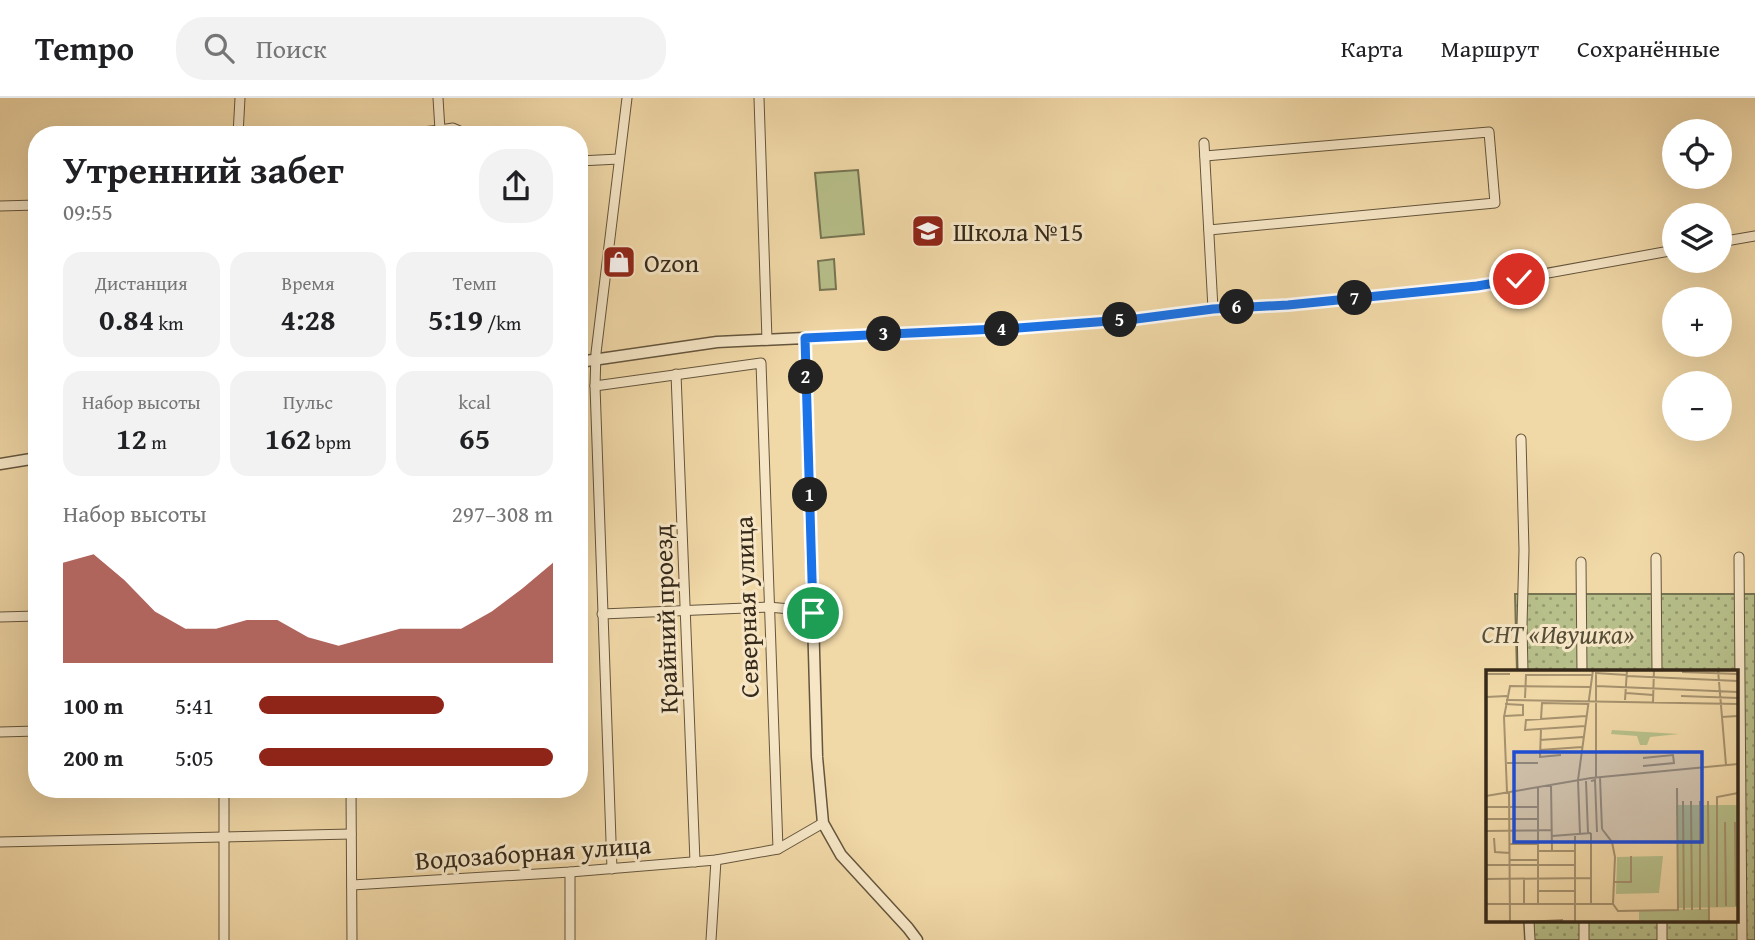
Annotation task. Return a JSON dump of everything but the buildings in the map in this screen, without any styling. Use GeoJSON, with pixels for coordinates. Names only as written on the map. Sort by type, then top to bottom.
{"type":"FeatureCollection","features":[{"type":"Feature","properties":{"kind":"street"},"geometry":{"type":"LineString","coordinates":[[238,126],[240,98]]}},
{"type":"Feature","properties":{"kind":"street"},"geometry":{"type":"LineString","coordinates":[[438,98],[440,126]]}},
{"type":"Feature","properties":{"kind":"street"},"geometry":{"type":"LineString","coordinates":[[612,869],[594,386],[627,98]]}},
{"type":"Feature","properties":{"kind":"street"},"geometry":{"type":"LineString","coordinates":[[759,98],[767,340]]}},
{"type":"Feature","properties":{"kind":"street"},"geometry":{"type":"LineString","coordinates":[[1205,156],[1489,132],[1495,203],[1209,230]]}},
{"type":"Feature","properties":{"kind":"street"},"geometry":{"type":"LineString","coordinates":[[1204,143],[1213,309]]}},
{"type":"Feature","properties":{"kind":"street"},"geometry":{"type":"LineString","coordinates":[[588,161],[619,159]]}},
{"type":"Feature","properties":{"kind":"street"},"geometry":{"type":"LineString","coordinates":[[0,206],[28,205]]}},
{"type":"Feature","properties":{"kind":"street"},"geometry":{"type":"LineString","coordinates":[[1732,240],[1755,236]]}},
{"type":"Feature","properties":{"kind":"street"},"geometry":{"type":"LineString","coordinates":[[588,360],[717,342],[984,330],[1136,319],[1213,309],[1288,305],[1477,286],[1662,252]]}},
{"type":"Feature","properties":{"kind":"street"},"geometry":{"type":"LineString","coordinates":[[805,338],[817,757],[823,824],[841,855],[917,940]]}},
{"type":"Feature","properties":{"kind":"street","name":"Северная улица"},"geometry":{"type":"LineString","coordinates":[[677,374],[761,363],[778,849]]}},
{"type":"Feature","properties":{"kind":"street"},"geometry":{"type":"LineString","coordinates":[[594,386],[677,374]]}},
{"type":"Feature","properties":{"kind":"street","name":"Крайний проезд"},"geometry":{"type":"LineString","coordinates":[[677,374],[695,862]]}},
{"type":"Feature","properties":{"kind":"street"},"geometry":{"type":"LineString","coordinates":[[1521,439],[1524,550],[1522,670]]}},
{"type":"Feature","properties":{"kind":"street"},"geometry":{"type":"LineString","coordinates":[[0,464],[28,459]]}},
{"type":"Feature","properties":{"kind":"street"},"geometry":{"type":"LineString","coordinates":[[1739,557],[1742,940]]}},
{"type":"Feature","properties":{"kind":"street"},"geometry":{"type":"LineString","coordinates":[[1656,558],[1657,670]]}},
{"type":"Feature","properties":{"kind":"street"},"geometry":{"type":"LineString","coordinates":[[1581,562],[1582,670]]}},
{"type":"Feature","properties":{"kind":"street"},"geometry":{"type":"LineString","coordinates":[[602,614],[768,607],[813,611]]}},
{"type":"Feature","properties":{"kind":"street"},"geometry":{"type":"LineString","coordinates":[[0,617],[28,616]]}},
{"type":"Feature","properties":{"kind":"street"},"geometry":{"type":"LineString","coordinates":[[0,732],[28,731]]}},
{"type":"Feature","properties":{"kind":"street"},"geometry":{"type":"LineString","coordinates":[[224,798],[224,940]]}},
{"type":"Feature","properties":{"kind":"street"},"geometry":{"type":"LineString","coordinates":[[351,798],[352,940]]}},
{"type":"Feature","properties":{"kind":"street","name":"Водозаборная улица"},"geometry":{"type":"LineString","coordinates":[[352,885],[716,860],[778,849],[823,824]]}},
{"type":"Feature","properties":{"kind":"street"},"geometry":{"type":"LineString","coordinates":[[0,842],[351,834]]}},
{"type":"Feature","properties":{"kind":"street"},"geometry":{"type":"LineString","coordinates":[[711,940],[716,860]]}},
{"type":"Feature","properties":{"kind":"street"},"geometry":{"type":"LineString","coordinates":[[570,872],[570,940]]}},
{"type":"Feature","properties":{"kind":"street"},"geometry":{"type":"LineString","coordinates":[[1529,922],[1530,940]]}},
{"type":"Feature","properties":{"kind":"street"},"geometry":{"type":"LineString","coordinates":[[1584,922],[1584,940]]}},
{"type":"Feature","properties":{"kind":"street"},"geometry":{"type":"LineString","coordinates":[[1661,922],[1662,940]]}},
{"type":"Feature","properties":{"kind":"green space"},"geometry":{"type":"Polygon","coordinates":[[[858,170],[864,234],[821,238],[815,173],[858,170]]]}},
{"type":"Feature","properties":{"kind":"green space"},"geometry":{"type":"Polygon","coordinates":[[[834,259],[836,289],[820,290],[818,261],[834,259]]]}},
{"type":"Feature","properties":{"kind":"green space","name":"СНТ «Ивушка»"},"geometry":{"type":"Polygon","coordinates":[[[1515,594],[1755,594],[1755,940],[1525,940],[1524,922],[1738,922],[1738,670],[1517,670],[1515,594]]]}},
{"type":"Feature","properties":{"kind":"place","name":"Школа №15"},"geometry":{"type":"Point","coordinates":[928,231]}},
{"type":"Feature","properties":{"kind":"place","name":"Ozon"},"geometry":{"type":"Point","coordinates":[619,262]}},
{"type":"Feature","properties":{"kind":"route"},"geometry":{"type":"LineString","coordinates":[[813,613],[805,338],[1018,328],[1136,319],[1213,309],[1288,305],[1477,286],[1519,279]]}}]}
